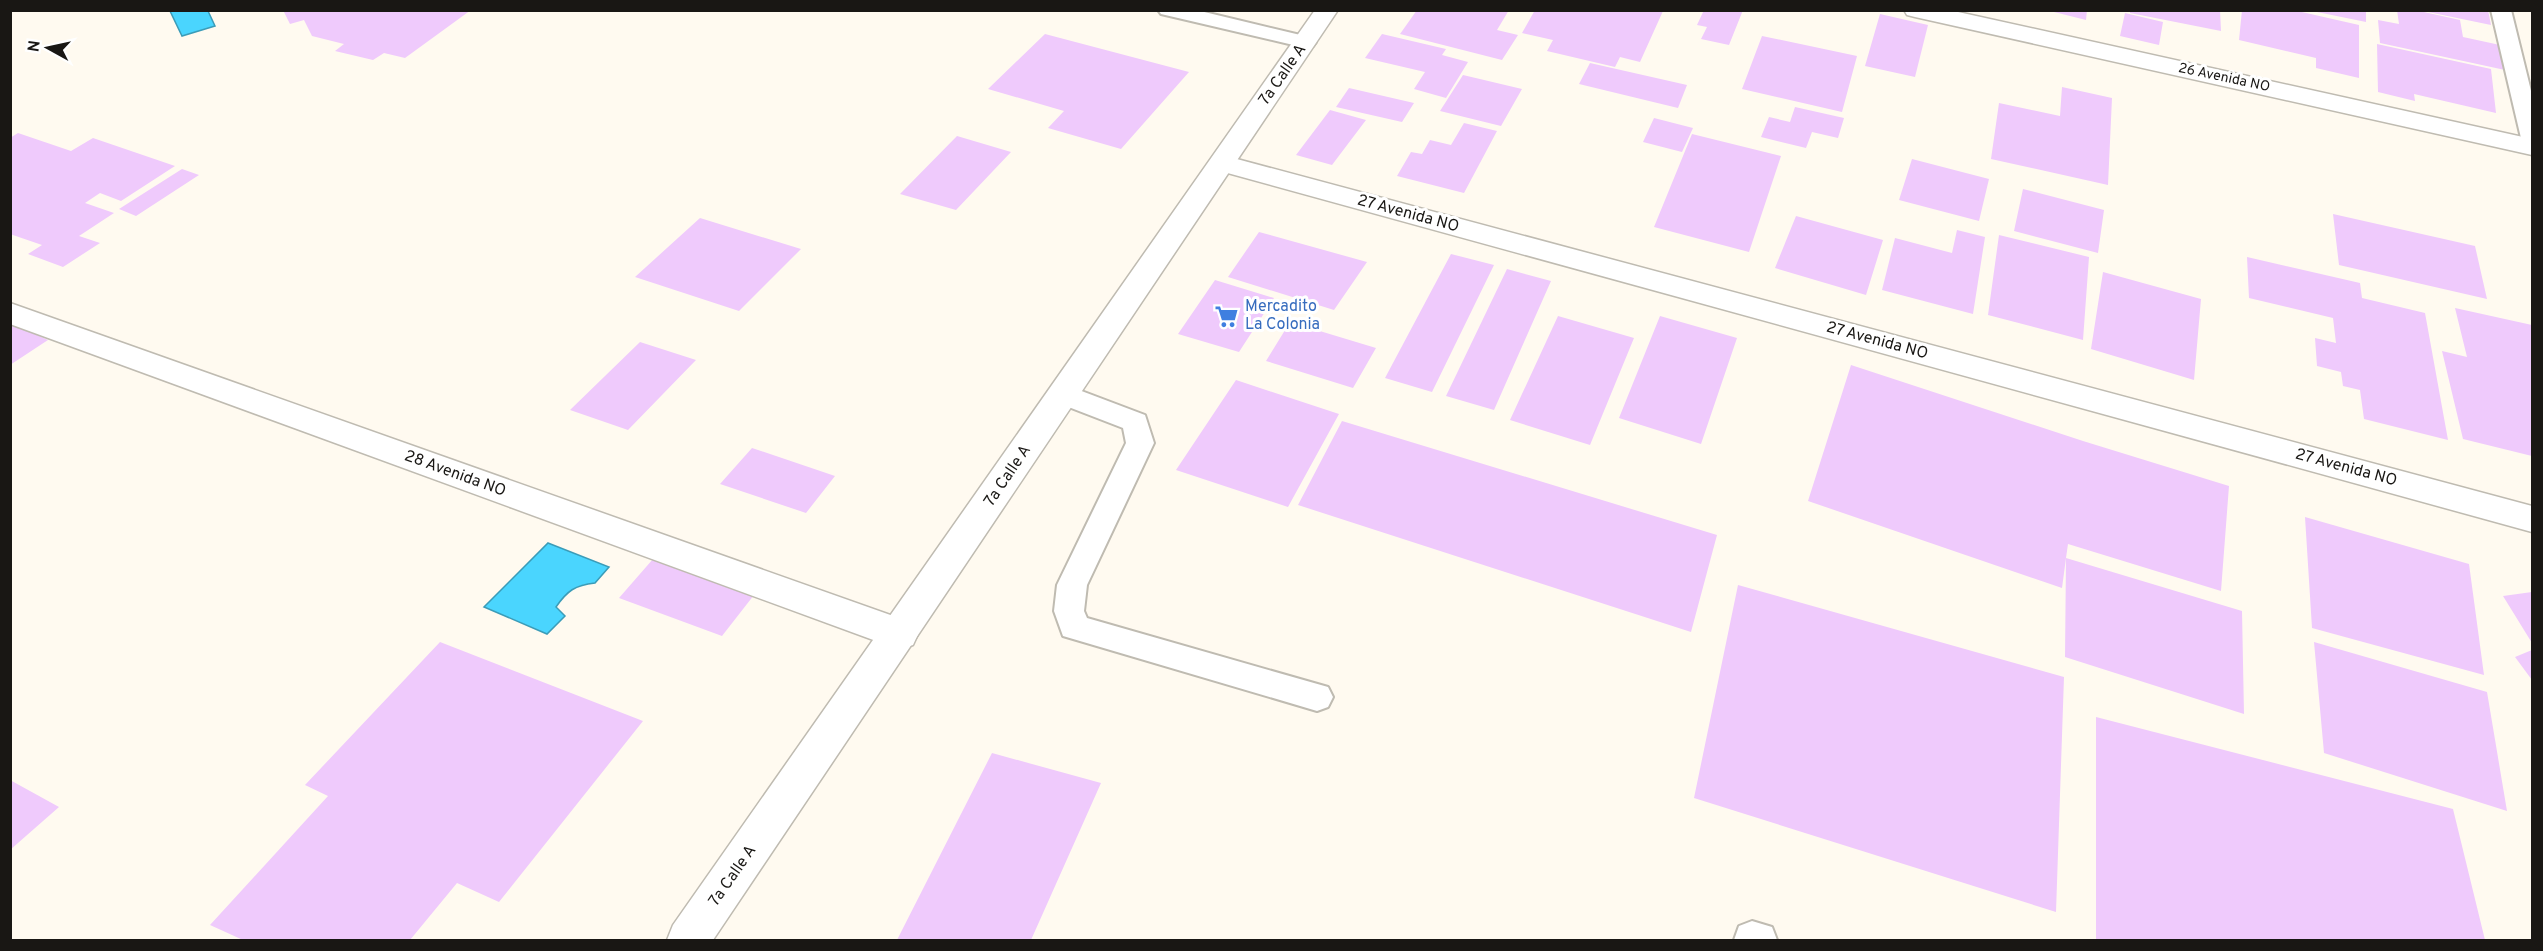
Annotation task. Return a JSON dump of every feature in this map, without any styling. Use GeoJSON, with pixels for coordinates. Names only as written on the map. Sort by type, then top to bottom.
{"type":"FeatureCollection","features":[{"type":"Feature","properties":{"kind":"street","name":"7a Calle A"},"geometry":{"type":"LineString","coordinates":[[688,940],[1327,10]]}},
{"type":"Feature","properties":{"kind":"street","name":"26 Avenida NO"},"geometry":{"type":"LineString","coordinates":[[1915,10],[2532,147]]}},
{"type":"Feature","properties":{"kind":"street","name":"27 Avenida NO"},"geometry":{"type":"LineString","coordinates":[[1222,163],[2532,519]]}},
{"type":"Feature","properties":{"kind":"street","name":"28 Avenida NO"},"geometry":{"type":"LineString","coordinates":[[10,313],[900,634]]}},
{"type":"Feature","properties":{"kind":"lane"},"geometry":{"type":"LineString","coordinates":[[1168,10],[1306,42]]}},
{"type":"Feature","properties":{"kind":"lane"},"geometry":{"type":"LineString","coordinates":[[2501,10],[2532,138]]}},
{"type":"Feature","properties":{"kind":"lane"},"geometry":{"type":"LineString","coordinates":[[1063,394],[1135,422],[1140,443],[1072,585],[1069,611],[1074,627],[1317,697]]}},
{"type":"Feature","properties":{"kind":"lane"},"geometry":{"type":"LineString","coordinates":[[1752,940],[1758,940]]}},
{"type":"Feature","properties":{"kind":"water"},"geometry":{"type":"Polygon","coordinates":[[[170,11],[208,11],[215,26],[182,36],[170,11]]]}},
{"type":"Feature","properties":{"kind":"water"},"geometry":{"type":"Polygon","coordinates":[[[548,543],[609,567],[595,583],[577,587],[564,597],[556,607],[565,616],[547,634],[484,607],[548,543]]]}},
{"type":"Feature","properties":{"kind":"building"},"geometry":{"type":"Polygon","coordinates":[[[283,10],[471,10],[405,58],[384,53],[373,60],[335,51],[344,44],[312,36],[304,20],[290,24],[283,10]]]}},
{"type":"Feature","properties":{"kind":"building"},"geometry":{"type":"Polygon","coordinates":[[[1417,10],[1509,10],[1497,30],[1518,35],[1502,60],[1400,34],[1417,10]]]}},
{"type":"Feature","properties":{"kind":"building"},"geometry":{"type":"Polygon","coordinates":[[[1535,10],[1663,11],[1640,62],[1620,57],[1615,67],[1547,51],[1553,40],[1522,33],[1535,10]]]}},
{"type":"Feature","properties":{"kind":"building"},"geometry":{"type":"Polygon","coordinates":[[[1704,10],[1743,10],[1729,45],[1701,39],[1707,27],[1697,25],[1704,10]]]}},
{"type":"Feature","properties":{"kind":"building"},"geometry":{"type":"Polygon","coordinates":[[[2046,10],[2087,10],[2086,20],[2046,10]]]}},
{"type":"Feature","properties":{"kind":"building"},"geometry":{"type":"Polygon","coordinates":[[[2130,10],[2220,10],[2221,31],[2130,13],[2130,10]]]}},
{"type":"Feature","properties":{"kind":"building"},"geometry":{"type":"Polygon","coordinates":[[[2242,10],[2293,10],[2359,25],[2359,78],[2316,68],[2316,58],[2239,40],[2242,10]]]}},
{"type":"Feature","properties":{"kind":"building"},"geometry":{"type":"Polygon","coordinates":[[[2317,10],[2366,10],[2366,22],[2317,12],[2317,10]]]}},
{"type":"Feature","properties":{"kind":"building"},"geometry":{"type":"Polygon","coordinates":[[[2397,10],[2415,10],[2460,20],[2463,37],[2500,45],[2505,70],[2380,43],[2378,20],[2399,24],[2397,10]]]}},
{"type":"Feature","properties":{"kind":"building"},"geometry":{"type":"Polygon","coordinates":[[[2428,10],[2488,10],[2491,25],[2428,12],[2428,10]]]}},
{"type":"Feature","properties":{"kind":"building"},"geometry":{"type":"Polygon","coordinates":[[[2125,13],[2163,22],[2159,45],[2120,36],[2125,13]]]}},
{"type":"Feature","properties":{"kind":"building"},"geometry":{"type":"Polygon","coordinates":[[[1880,14],[1928,25],[1915,77],[1865,66],[1880,14]]]}},
{"type":"Feature","properties":{"kind":"building"},"geometry":{"type":"Polygon","coordinates":[[[1045,34],[1189,72],[1121,149],[1048,128],[1064,111],[988,89],[1045,34]]]}},
{"type":"Feature","properties":{"kind":"building"},"geometry":{"type":"Polygon","coordinates":[[[1382,34],[1446,49],[1442,55],[1468,62],[1446,98],[1414,89],[1425,72],[1365,58],[1382,34]]]}},
{"type":"Feature","properties":{"kind":"building"},"geometry":{"type":"Polygon","coordinates":[[[1762,36],[1857,56],[1842,112],[1742,89],[1762,36]]]}},
{"type":"Feature","properties":{"kind":"building"},"geometry":{"type":"Polygon","coordinates":[[[2377,44],[2491,69],[2496,113],[2414,94],[2415,101],[2378,92],[2377,44]]]}},
{"type":"Feature","properties":{"kind":"building"},"geometry":{"type":"Polygon","coordinates":[[[1590,63],[1687,85],[1678,108],[1579,84],[1590,63]]]}},
{"type":"Feature","properties":{"kind":"building"},"geometry":{"type":"Polygon","coordinates":[[[1463,75],[1522,89],[1501,126],[1440,111],[1463,75]]]}},
{"type":"Feature","properties":{"kind":"building"},"geometry":{"type":"Polygon","coordinates":[[[2062,87],[2112,98],[2108,185],[1991,159],[1999,103],[2060,116],[2062,87]]]}},
{"type":"Feature","properties":{"kind":"building"},"geometry":{"type":"Polygon","coordinates":[[[1349,88],[1414,103],[1402,122],[1336,107],[1349,88]]]}},
{"type":"Feature","properties":{"kind":"building"},"geometry":{"type":"Polygon","coordinates":[[[1795,107],[1844,118],[1838,138],[1812,132],[1806,148],[1761,137],[1769,117],[1790,122],[1795,107]]]}},
{"type":"Feature","properties":{"kind":"building"},"geometry":{"type":"Polygon","coordinates":[[[1330,110],[1366,120],[1332,165],[1296,155],[1330,110]]]}},
{"type":"Feature","properties":{"kind":"building"},"geometry":{"type":"Polygon","coordinates":[[[1654,118],[1693,128],[1682,152],[1643,142],[1654,118]]]}},
{"type":"Feature","properties":{"kind":"building"},"geometry":{"type":"Polygon","coordinates":[[[1464,123],[1497,131],[1464,193],[1397,176],[1411,152],[1422,154],[1430,140],[1451,145],[1464,123]]]}},
{"type":"Feature","properties":{"kind":"building"},"geometry":{"type":"Polygon","coordinates":[[[18,133],[71,151],[93,138],[175,166],[121,201],[100,193],[85,203],[114,213],[79,236],[100,243],[63,267],[28,254],[42,245],[10,234],[10,138],[18,133]]]}},
{"type":"Feature","properties":{"kind":"building"},"geometry":{"type":"Polygon","coordinates":[[[1692,134],[1781,156],[1749,252],[1654,227],[1692,134]]]}},
{"type":"Feature","properties":{"kind":"building"},"geometry":{"type":"Polygon","coordinates":[[[957,136],[1011,152],[956,210],[900,194],[957,136]]]}},
{"type":"Feature","properties":{"kind":"building"},"geometry":{"type":"Polygon","coordinates":[[[1912,159],[1989,179],[1979,221],[1899,200],[1912,159]]]}},
{"type":"Feature","properties":{"kind":"building"},"geometry":{"type":"Polygon","coordinates":[[[182,169],[199,175],[136,216],[119,209],[182,169]]]}},
{"type":"Feature","properties":{"kind":"building"},"geometry":{"type":"Polygon","coordinates":[[[2023,189],[2104,210],[2098,253],[2014,231],[2023,189]]]}},
{"type":"Feature","properties":{"kind":"building"},"geometry":{"type":"Polygon","coordinates":[[[2333,214],[2475,246],[2487,299],[2339,265],[2333,214]]]}},
{"type":"Feature","properties":{"kind":"building"},"geometry":{"type":"Polygon","coordinates":[[[1796,216],[1883,240],[1866,295],[1775,268],[1796,216]]]}},
{"type":"Feature","properties":{"kind":"building"},"geometry":{"type":"Polygon","coordinates":[[[700,218],[801,249],[739,311],[635,277],[700,218]]]}},
{"type":"Feature","properties":{"kind":"building"},"geometry":{"type":"Polygon","coordinates":[[[1957,230],[1985,237],[1973,314],[1882,290],[1895,238],[1952,253],[1957,230]]]}},
{"type":"Feature","properties":{"kind":"building"},"geometry":{"type":"Polygon","coordinates":[[[1259,232],[1367,262],[1334,310],[1228,277],[1259,232]]]}},
{"type":"Feature","properties":{"kind":"building"},"geometry":{"type":"Polygon","coordinates":[[[1999,235],[2089,257],[2083,340],[1988,315],[1999,235]]]}},
{"type":"Feature","properties":{"kind":"building"},"geometry":{"type":"Polygon","coordinates":[[[1451,254],[1494,265],[1432,392],[1385,378],[1451,254]]]}},
{"type":"Feature","properties":{"kind":"building"},"geometry":{"type":"Polygon","coordinates":[[[2247,257],[2360,283],[2362,298],[2425,313],[2448,440],[2364,419],[2360,390],[2343,386],[2341,372],[2317,366],[2315,338],[2336,343],[2333,318],[2249,298],[2247,257]]]}},
{"type":"Feature","properties":{"kind":"building"},"geometry":{"type":"Polygon","coordinates":[[[1507,269],[1551,281],[1494,410],[1446,396],[1507,269]]]}},
{"type":"Feature","properties":{"kind":"building"},"geometry":{"type":"Polygon","coordinates":[[[2103,272],[2201,299],[2194,380],[2091,349],[2103,272]]]}},
{"type":"Feature","properties":{"kind":"building","name":"Mercadito La Colonia"},"geometry":{"type":"Polygon","coordinates":[[[1215,280],[1274,298],[1239,352],[1178,334],[1215,280]]]}},
{"type":"Feature","properties":{"kind":"building"},"geometry":{"type":"Polygon","coordinates":[[[2455,308],[2532,325],[2532,456],[2463,439],[2442,351],[2467,357],[2455,308]]]}},
{"type":"Feature","properties":{"kind":"building"},"geometry":{"type":"Polygon","coordinates":[[[1558,316],[1634,338],[1590,445],[1510,420],[1558,316]]]}},
{"type":"Feature","properties":{"kind":"building"},"geometry":{"type":"Polygon","coordinates":[[[1660,316],[1737,338],[1701,444],[1619,418],[1660,316]]]}},
{"type":"Feature","properties":{"kind":"building"},"geometry":{"type":"Polygon","coordinates":[[[1290,322],[1376,348],[1353,388],[1266,361],[1290,322]]]}},
{"type":"Feature","properties":{"kind":"building"},"geometry":{"type":"Polygon","coordinates":[[[10,325],[48,340],[10,365],[10,325]]]}},
{"type":"Feature","properties":{"kind":"building"},"geometry":{"type":"Polygon","coordinates":[[[640,342],[696,360],[628,430],[570,410],[640,342]]]}},
{"type":"Feature","properties":{"kind":"building"},"geometry":{"type":"Polygon","coordinates":[[[1851,365],[2229,486],[2221,591],[2068,544],[2062,588],[1808,501],[1851,365]]]}},
{"type":"Feature","properties":{"kind":"building"},"geometry":{"type":"Polygon","coordinates":[[[1236,380],[1339,414],[1288,507],[1176,470],[1236,380]]]}},
{"type":"Feature","properties":{"kind":"building"},"geometry":{"type":"Polygon","coordinates":[[[1342,421],[1717,535],[1691,632],[1298,505],[1342,421]]]}},
{"type":"Feature","properties":{"kind":"building"},"geometry":{"type":"Polygon","coordinates":[[[752,448],[835,476],[806,513],[720,484],[752,448]]]}},
{"type":"Feature","properties":{"kind":"building"},"geometry":{"type":"Polygon","coordinates":[[[2305,517],[2469,564],[2484,675],[2312,628],[2305,517]]]}},
{"type":"Feature","properties":{"kind":"building"},"geometry":{"type":"Polygon","coordinates":[[[2066,558],[2242,611],[2244,714],[2065,657],[2066,558]]]}},
{"type":"Feature","properties":{"kind":"building"},"geometry":{"type":"Polygon","coordinates":[[[653,559],[754,595],[722,636],[619,598],[653,559]]]}},
{"type":"Feature","properties":{"kind":"building"},"geometry":{"type":"Polygon","coordinates":[[[1738,585],[2064,677],[2056,912],[1694,798],[1738,585]]]}},
{"type":"Feature","properties":{"kind":"building"},"geometry":{"type":"Polygon","coordinates":[[[2532,592],[2532,643],[2503,596],[2532,592]]]}},
{"type":"Feature","properties":{"kind":"building"},"geometry":{"type":"Polygon","coordinates":[[[440,642],[643,721],[499,902],[457,883],[410,940],[243,940],[210,925],[328,796],[305,785],[440,642]]]}},
{"type":"Feature","properties":{"kind":"building"},"geometry":{"type":"Polygon","coordinates":[[[2314,642],[2487,692],[2507,811],[2324,753],[2314,642]]]}},
{"type":"Feature","properties":{"kind":"building"},"geometry":{"type":"Polygon","coordinates":[[[2532,650],[2532,680],[2515,657],[2532,650]]]}},
{"type":"Feature","properties":{"kind":"building"},"geometry":{"type":"Polygon","coordinates":[[[2096,717],[2453,809],[2485,940],[2096,940],[2096,717]]]}},
{"type":"Feature","properties":{"kind":"building"},"geometry":{"type":"Polygon","coordinates":[[[992,753],[1101,783],[1031,940],[897,940],[992,753]]]}},
{"type":"Feature","properties":{"kind":"building"},"geometry":{"type":"Polygon","coordinates":[[[10,780],[59,807],[10,850],[10,780]]]}},
{"type":"Feature","properties":{"kind":"place","name":"Mercadito La Colonia"},"geometry":{"type":"Point","coordinates":[1227,316]}}]}
